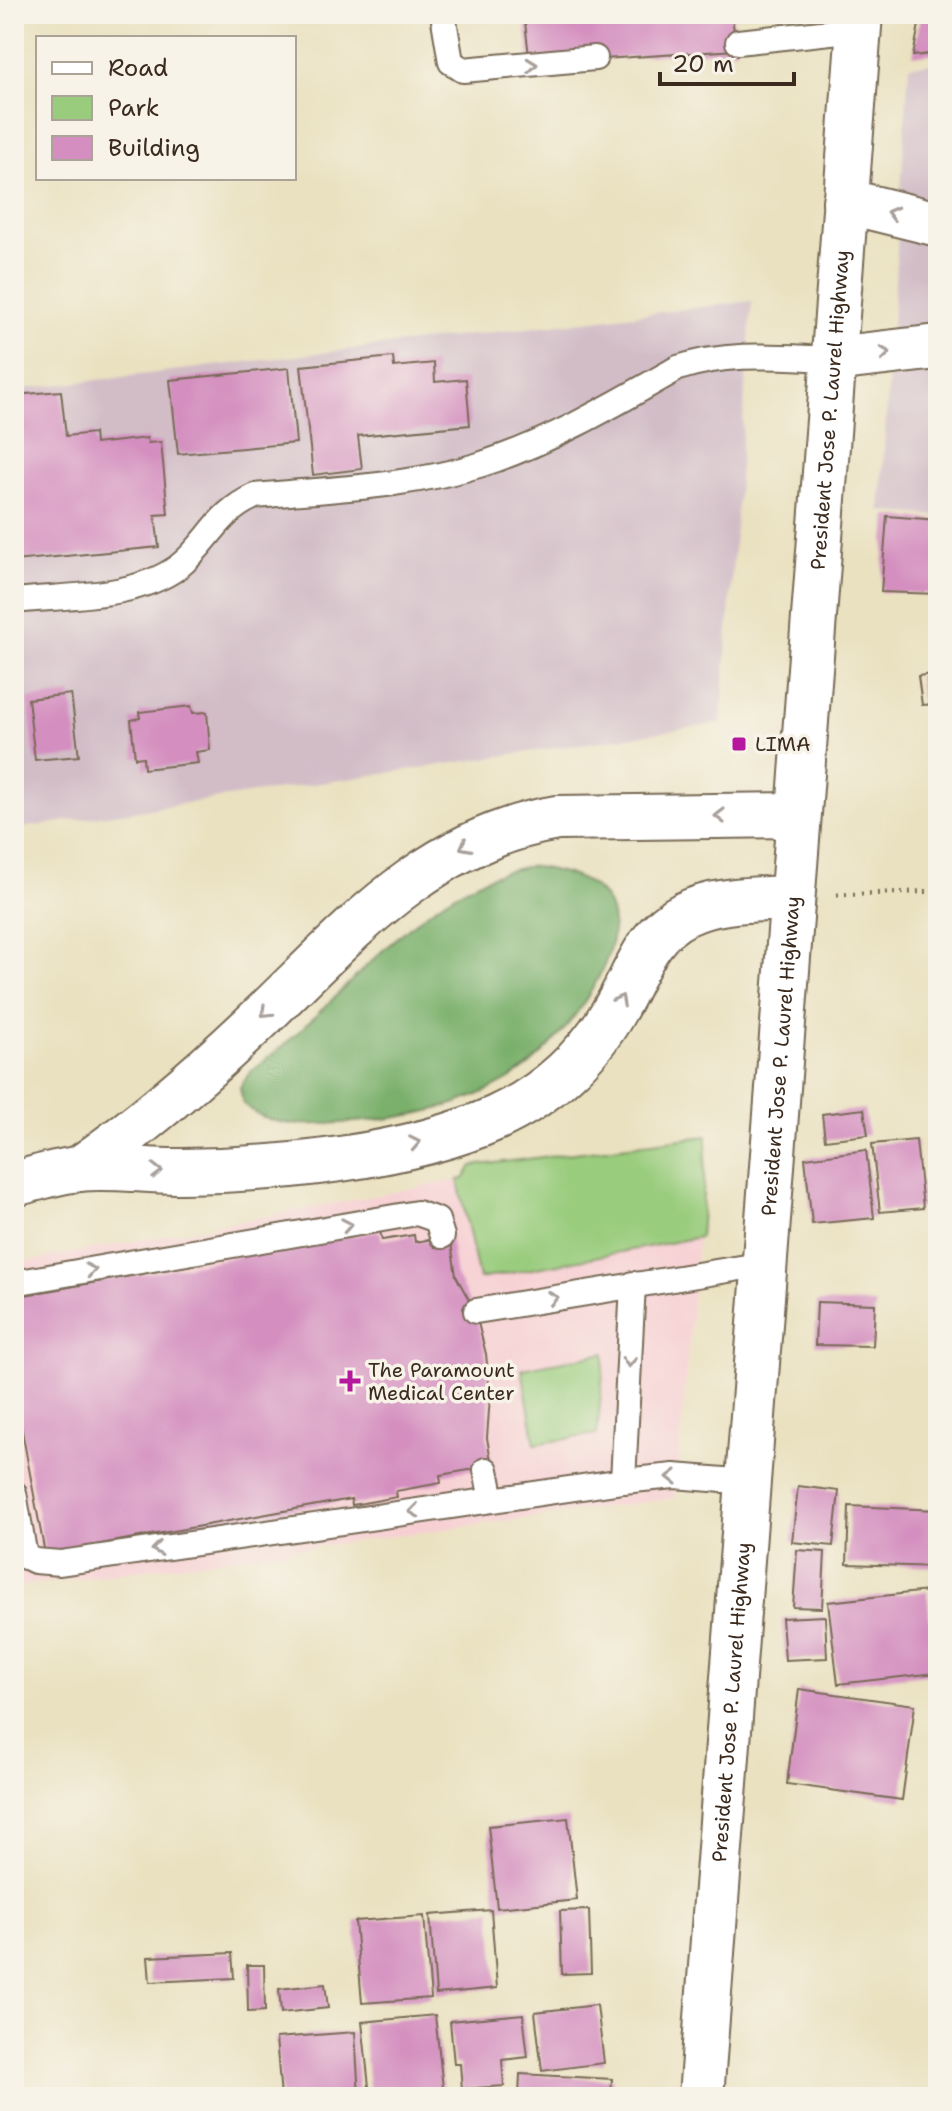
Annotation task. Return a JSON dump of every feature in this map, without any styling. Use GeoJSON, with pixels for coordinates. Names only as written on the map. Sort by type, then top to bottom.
{"type":"FeatureCollection","features":[{"type":"Feature","properties":{"kind":"main road","name":"President Jose P. Laurel Highway"},"geometry":{"type":"LineString","coordinates":[[701,2097],[859,22]]}},
{"type":"Feature","properties":{"kind":"main road"},"geometry":{"type":"LineString","coordinates":[[845,201],[938,224]]}},
{"type":"Feature","properties":{"kind":"main road"},"geometry":{"type":"LineString","coordinates":[[833,359],[938,347]]}},
{"type":"Feature","properties":{"kind":"main road"},"geometry":{"type":"LineString","coordinates":[[79,1169],[140,1127],[363,918],[442,859],[483,836],[518,824],[557,818],[798,815]]}},
{"type":"Feature","properties":{"kind":"main road"},"geometry":{"type":"LineString","coordinates":[[14,1184],[79,1169],[180,1171],[257,1168],[431,1140],[473,1127],[516,1108],[541,1092],[585,1051],[615,1010],[648,946],[672,922],[688,912],[729,902],[792,898]]}},
{"type":"Feature","properties":{"kind":"lane"},"geometry":{"type":"LineString","coordinates":[[443,14],[451,62],[469,71],[595,58]]}},
{"type":"Feature","properties":{"kind":"lane"},"geometry":{"type":"LineString","coordinates":[[738,42],[859,22]]}},
{"type":"Feature","properties":{"kind":"lane"},"geometry":{"type":"LineString","coordinates":[[14,601],[151,583],[178,567],[235,505],[255,496],[408,480],[480,464],[533,444],[678,368],[703,360],[726,355],[833,359]]}},
{"type":"Feature","properties":{"kind":"lane"},"geometry":{"type":"LineString","coordinates":[[14,1283],[417,1213],[437,1220],[442,1236]]}},
{"type":"Feature","properties":{"kind":"lane"},"geometry":{"type":"LineString","coordinates":[[476,1311],[765,1264]]}},
{"type":"Feature","properties":{"kind":"lane"},"geometry":{"type":"LineString","coordinates":[[623,1481],[633,1284]]}},
{"type":"Feature","properties":{"kind":"lane"},"geometry":{"type":"LineString","coordinates":[[486,1470],[492,1500]]}},
{"type":"Feature","properties":{"kind":"lane"},"geometry":{"type":"LineString","coordinates":[[14,1493],[20,1554],[60,1563],[623,1481],[674,1476],[749,1482]]}},
{"type":"Feature","properties":{"kind":"path"},"geometry":{"type":"LineString","coordinates":[[792,898],[938,891]]}},
{"type":"Feature","properties":{"kind":"shaded area"},"geometry":{"type":"Polygon","coordinates":[[[938,63],[938,516],[880,511],[909,66],[938,63]]]}},
{"type":"Feature","properties":{"kind":"shaded area"},"geometry":{"type":"Polygon","coordinates":[[[752,301],[721,723],[14,829],[14,390],[752,301]]]}},
{"type":"Feature","properties":{"kind":"shaded area","name":"The Paramount Medical Center"},"geometry":{"type":"Polygon","coordinates":[[[707,1136],[675,1498],[14,1587],[14,1264],[463,1179],[472,1166],[707,1136]]]}},
{"type":"Feature","properties":{"kind":"green space"},"geometry":{"type":"Polygon","coordinates":[[[531,866],[578,878],[598,891],[611,911],[613,931],[599,977],[585,1001],[552,1044],[534,1061],[498,1085],[455,1104],[388,1119],[289,1124],[264,1117],[243,1103],[240,1087],[252,1070],[285,1044],[417,921],[453,896],[490,877],[531,866]]]}},
{"type":"Feature","properties":{"kind":"green space"},"geometry":{"type":"Polygon","coordinates":[[[707,1136],[700,1237],[479,1279],[458,1180],[464,1179],[472,1166],[707,1136]]]}},
{"type":"Feature","properties":{"kind":"green space"},"geometry":{"type":"Polygon","coordinates":[[[605,1353],[597,1434],[535,1444],[522,1369],[605,1353]]]}},
{"type":"Feature","properties":{"kind":"building"},"geometry":{"type":"Polygon","coordinates":[[[524,14],[732,14],[736,50],[530,64],[524,14]]]}},
{"type":"Feature","properties":{"kind":"building"},"geometry":{"type":"Polygon","coordinates":[[[921,14],[938,14],[938,53],[913,56],[921,14]]]}},
{"type":"Feature","properties":{"kind":"building"},"geometry":{"type":"Polygon","coordinates":[[[393,357],[394,367],[434,363],[435,382],[466,379],[470,425],[358,436],[362,469],[313,475],[301,366],[393,357]]]}},
{"type":"Feature","properties":{"kind":"building"},"geometry":{"type":"Polygon","coordinates":[[[289,368],[296,443],[178,454],[170,380],[289,368]]]}},
{"type":"Feature","properties":{"kind":"building"},"geometry":{"type":"Polygon","coordinates":[[[61,391],[66,436],[94,433],[95,444],[147,438],[148,443],[161,442],[168,514],[155,515],[159,547],[14,561],[14,395],[61,391]]]}},
{"type":"Feature","properties":{"kind":"building"},"geometry":{"type":"Polygon","coordinates":[[[887,516],[938,520],[938,594],[881,592],[887,516]]]}},
{"type":"Feature","properties":{"kind":"building"},"geometry":{"type":"Polygon","coordinates":[[[938,673],[938,704],[922,705],[918,676],[938,673]]]}},
{"type":"Feature","properties":{"kind":"building"},"geometry":{"type":"Polygon","coordinates":[[[71,694],[79,756],[35,760],[28,699],[71,694]]]}},
{"type":"Feature","properties":{"kind":"building"},"geometry":{"type":"Polygon","coordinates":[[[191,706],[193,713],[207,712],[210,750],[196,752],[198,763],[144,769],[143,757],[135,758],[131,720],[140,718],[139,712],[191,706]]]}},
{"type":"Feature","properties":{"kind":"building"},"geometry":{"type":"Polygon","coordinates":[[[864,1109],[868,1135],[825,1140],[822,1114],[864,1109]]]}},
{"type":"Feature","properties":{"kind":"building"},"geometry":{"type":"Polygon","coordinates":[[[916,1140],[923,1208],[880,1212],[872,1144],[916,1140]]]}},
{"type":"Feature","properties":{"kind":"building"},"geometry":{"type":"Polygon","coordinates":[[[866,1150],[874,1218],[812,1224],[805,1158],[866,1150]]]}},
{"type":"Feature","properties":{"kind":"building"},"geometry":{"type":"Polygon","coordinates":[[[380,1231],[382,1240],[414,1235],[415,1242],[450,1236],[456,1276],[475,1311],[486,1354],[490,1396],[487,1438],[492,1466],[440,1475],[441,1483],[396,1491],[397,1497],[352,1505],[351,1499],[45,1554],[14,1388],[14,1297],[380,1231]]]}},
{"type":"Feature","properties":{"kind":"building"},"geometry":{"type":"Polygon","coordinates":[[[817,1302],[875,1304],[873,1346],[815,1345],[817,1302]]]}},
{"type":"Feature","properties":{"kind":"building"},"geometry":{"type":"Polygon","coordinates":[[[798,1486],[839,1491],[833,1546],[792,1542],[798,1486]]]}},
{"type":"Feature","properties":{"kind":"building"},"geometry":{"type":"Polygon","coordinates":[[[849,1506],[938,1510],[938,1567],[847,1564],[849,1506]]]}},
{"type":"Feature","properties":{"kind":"building"},"geometry":{"type":"Polygon","coordinates":[[[797,1550],[825,1552],[822,1608],[793,1607],[797,1550]]]}},
{"type":"Feature","properties":{"kind":"building"},"geometry":{"type":"Polygon","coordinates":[[[927,1591],[936,1673],[838,1684],[828,1602],[927,1591]]]}},
{"type":"Feature","properties":{"kind":"building"},"geometry":{"type":"Polygon","coordinates":[[[825,1616],[827,1658],[785,1660],[782,1618],[825,1616]]]}},
{"type":"Feature","properties":{"kind":"building"},"geometry":{"type":"Polygon","coordinates":[[[799,1689],[915,1705],[902,1800],[787,1784],[799,1689]]]}},
{"type":"Feature","properties":{"kind":"building"},"geometry":{"type":"Polygon","coordinates":[[[568,1818],[577,1900],[497,1908],[488,1826],[568,1818]]]}},
{"type":"Feature","properties":{"kind":"building"},"geometry":{"type":"Polygon","coordinates":[[[491,1910],[497,1988],[436,1994],[430,1915],[491,1910]]]}},
{"type":"Feature","properties":{"kind":"building"},"geometry":{"type":"Polygon","coordinates":[[[589,1910],[591,1973],[562,1974],[560,1911],[589,1910]]]}},
{"type":"Feature","properties":{"kind":"building"},"geometry":{"type":"Polygon","coordinates":[[[424,1916],[431,1998],[362,2003],[355,1921],[424,1916]]]}},
{"type":"Feature","properties":{"kind":"building"},"geometry":{"type":"Polygon","coordinates":[[[232,1953],[234,1978],[150,1982],[148,1957],[232,1953]]]}},
{"type":"Feature","properties":{"kind":"building"},"geometry":{"type":"Polygon","coordinates":[[[247,1965],[264,1965],[265,2011],[248,2012],[247,1965]]]}},
{"type":"Feature","properties":{"kind":"building"},"geometry":{"type":"Polygon","coordinates":[[[325,1984],[328,2008],[281,2013],[279,1989],[325,1984]]]}},
{"type":"Feature","properties":{"kind":"building"},"geometry":{"type":"Polygon","coordinates":[[[597,2005],[604,2063],[542,2071],[535,2012],[597,2005]]]}},
{"type":"Feature","properties":{"kind":"building"},"geometry":{"type":"Polygon","coordinates":[[[523,2014],[528,2057],[502,2060],[504,2086],[462,2089],[460,2064],[454,2064],[450,2021],[523,2014]]]}},
{"type":"Feature","properties":{"kind":"building"},"geometry":{"type":"Polygon","coordinates":[[[435,2015],[443,2088],[370,2096],[362,2022],[435,2015]]]}},
{"type":"Feature","properties":{"kind":"building"},"geometry":{"type":"Polygon","coordinates":[[[355,2032],[359,2097],[281,2097],[276,2038],[355,2032]]]}},
{"type":"Feature","properties":{"kind":"building"},"geometry":{"type":"Polygon","coordinates":[[[520,2074],[612,2079],[611,2097],[519,2097],[520,2074]]]}},
{"type":"Feature","properties":{"kind":"place","name":"LIMA"},"geometry":{"type":"Point","coordinates":[739,744]}},
{"type":"Feature","properties":{"kind":"place","name":"The Paramount Medical Center"},"geometry":{"type":"Point","coordinates":[350,1381]}}]}
